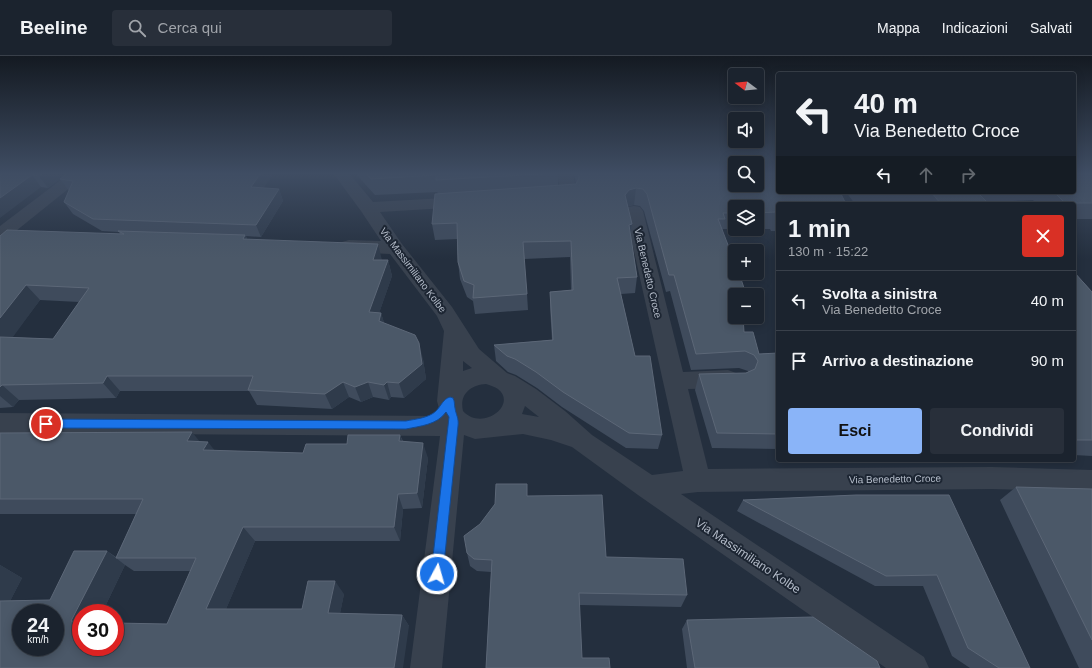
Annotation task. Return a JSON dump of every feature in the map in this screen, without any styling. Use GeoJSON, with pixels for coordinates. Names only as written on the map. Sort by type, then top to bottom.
{"type":"FeatureCollection","features":[{"type":"Feature","properties":{"kind":"street"},"geometry":{"type":"LineString","coordinates":[[1,234],[43,202]]}},
{"type":"Feature","properties":{"kind":"street","name":"Via Massimiliano Kolbe"},"geometry":{"type":"LineString","coordinates":[[363,202],[395,248],[445,312],[455,331],[464,342],[471,355],[503,380],[513,390],[516,398],[515,407],[510,416],[492,427]]}},
{"type":"Feature","properties":{"kind":"street"},"geometry":{"type":"LineString","coordinates":[[368,208],[467,202]]}},
{"type":"Feature","properties":{"kind":"street","name":"Via Benedetto Croce"},"geometry":{"type":"LineString","coordinates":[[634,211],[698,481]]}},
{"type":"Feature","properties":{"kind":"street"},"geometry":{"type":"LineString","coordinates":[[1,234],[24,235]]}},
{"type":"Feature","properties":{"kind":"street"},"geometry":{"type":"LineString","coordinates":[[332,246],[395,248]]}},
{"type":"Feature","properties":{"kind":"street"},"geometry":{"type":"LineString","coordinates":[[426,668],[452,414],[451,371],[455,331]]}},
{"type":"Feature","properties":{"kind":"street","name":"Via Massimiliano Kolbe"},"geometry":{"type":"LineString","coordinates":[[583,442],[553,430],[523,424],[481,429],[471,428],[461,424],[452,414],[453,392],[458,385],[467,379],[488,375],[503,380],[526,393],[564,424],[583,442],[914,668]]}},
{"type":"Feature","properties":{"kind":"street"},"geometry":{"type":"LineString","coordinates":[[674,381],[739,378]]}},
{"type":"Feature","properties":{"kind":"street"},"geometry":{"type":"LineString","coordinates":[[0,423],[406,425],[452,414]]}},
{"type":"Feature","properties":{"kind":"street","name":"Via Benedetto Croce"},"geometry":{"type":"LineString","coordinates":[[647,487],[698,481],[999,469],[1092,481]]}},
{"type":"Feature","properties":{"kind":"building"},"geometry":{"type":"Polygon","coordinates":[[[64,202],[271,202],[256,225],[93,219],[64,202]]]}},
{"type":"Feature","properties":{"kind":"building"},"geometry":{"type":"Polygon","coordinates":[[[434,202],[627,202],[632,224],[629,225],[637,277],[617,278],[635,356],[650,356],[662,435],[629,433],[563,392],[536,372],[515,359],[507,356],[494,345],[553,340],[550,292],[573,290],[571,241],[523,242],[527,294],[473,298],[474,285],[464,281],[458,262],[457,223],[432,224],[434,202]]]}},
{"type":"Feature","properties":{"kind":"building"},"geometry":{"type":"Polygon","coordinates":[[[649,202],[728,202],[728,213],[723,213],[725,219],[718,219],[728,245],[728,280],[741,280],[744,288],[728,288],[728,324],[743,324],[744,332],[753,332],[759,354],[776,353],[776,434],[717,433],[699,374],[746,373],[755,369],[758,361],[754,355],[745,351],[696,354],[674,275],[669,275],[649,202]]]}},
{"type":"Feature","properties":{"kind":"building"},"geometry":{"type":"Polygon","coordinates":[[[764,202],[845,202],[776,202],[776,212],[764,213],[764,202]]]}},
{"type":"Feature","properties":{"kind":"building"},"geometry":{"type":"Polygon","coordinates":[[[939,202],[987,202],[939,202],[939,202]]]}},
{"type":"Feature","properties":{"kind":"building"},"geometry":{"type":"Polygon","coordinates":[[[1064,202],[1092,202],[1092,203],[1076,203],[1064,202]]]}},
{"type":"Feature","properties":{"kind":"building"},"geometry":{"type":"Polygon","coordinates":[[[7,230],[124,234],[118,231],[245,235],[243,239],[378,244],[373,260],[388,260],[369,312],[381,313],[379,321],[415,335],[419,343],[422,364],[399,383],[387,382],[384,385],[368,382],[355,387],[343,382],[325,394],[248,390],[253,376],[107,376],[103,383],[2,385],[0,387],[0,337],[53,339],[89,288],[26,285],[0,318],[0,236],[7,230]]]}},
{"type":"Feature","properties":{"kind":"building"},"geometry":{"type":"Polygon","coordinates":[[[1076,274],[1092,292],[1092,440],[1076,440],[1076,274]]]}},
{"type":"Feature","properties":{"kind":"building"},"geometry":{"type":"Polygon","coordinates":[[[192,432],[187,441],[208,442],[203,450],[303,453],[306,444],[347,444],[348,435],[400,435],[399,441],[423,443],[417,493],[398,494],[394,527],[243,527],[206,609],[302,609],[308,581],[335,581],[328,613],[402,615],[394,668],[0,668],[0,601],[50,600],[74,551],[107,551],[80,604],[72,604],[72,656],[124,656],[124,623],[167,624],[196,558],[116,558],[143,499],[0,499],[0,433],[192,432]]]}},
{"type":"Feature","properties":{"kind":"building"},"geometry":{"type":"Polygon","coordinates":[[[496,484],[527,484],[527,496],[602,495],[606,557],[683,559],[687,595],[579,593],[582,658],[609,658],[610,668],[486,668],[492,560],[474,559],[467,553],[464,536],[480,524],[495,504],[496,484]]]}},
{"type":"Feature","properties":{"kind":"building"},"geometry":{"type":"Polygon","coordinates":[[[1016,487],[1092,489],[1092,640],[1016,487]]]}},
{"type":"Feature","properties":{"kind":"building"},"geometry":{"type":"Polygon","coordinates":[[[856,495],[949,495],[1030,668],[999,668],[968,648],[937,575],[886,576],[743,500],[856,495]]]}},
{"type":"Feature","properties":{"kind":"building"},"geometry":{"type":"Polygon","coordinates":[[[813,617],[877,661],[880,668],[695,668],[687,620],[813,617]]]}},
{"type":"Feature","properties":{"kind":"route"},"geometry":{"type":"LineString","coordinates":[[46,424],[406,425],[430,420],[439,415],[450,400],[450,409],[454,417],[437,574]]}}]}
